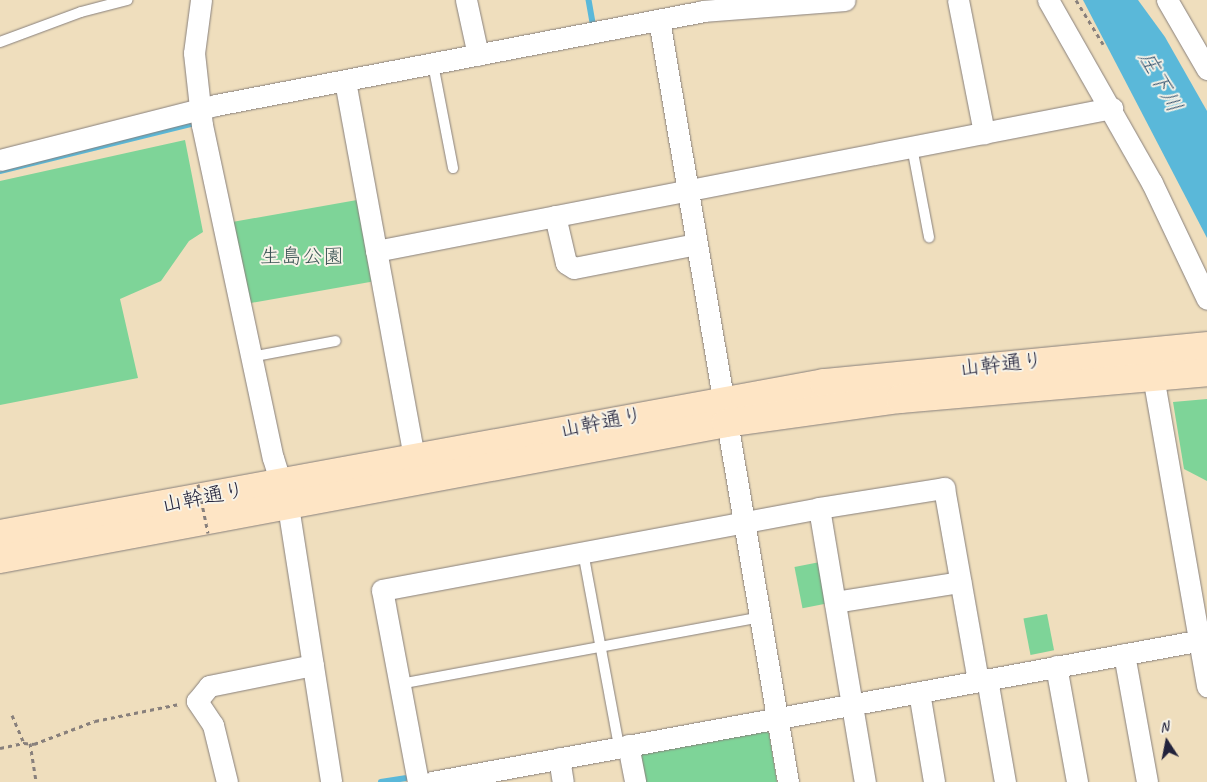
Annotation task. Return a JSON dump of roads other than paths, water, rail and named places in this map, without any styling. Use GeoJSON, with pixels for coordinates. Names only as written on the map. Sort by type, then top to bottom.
{"type":"FeatureCollection","features":[{"type":"Feature","properties":{"kind":"street"},"geometry":{"type":"LineString","coordinates":[[201,0],[194,53],[211,172],[283,494],[331,782]]}},
{"type":"Feature","properties":{"kind":"street"},"geometry":{"type":"LineString","coordinates":[[466,0],[477,49]]}},
{"type":"Feature","properties":{"kind":"street"},"geometry":{"type":"LineString","coordinates":[[0,160],[201,109],[433,64],[477,49],[659,20],[722,5],[846,0]]}},
{"type":"Feature","properties":{"kind":"street"},"geometry":{"type":"LineString","coordinates":[[958,0],[984,133]]}},
{"type":"Feature","properties":{"kind":"street"},"geometry":{"type":"LineString","coordinates":[[1048,0],[1112,108],[1152,184],[1207,300]]}},
{"type":"Feature","properties":{"kind":"street"},"geometry":{"type":"LineString","coordinates":[[1167,0],[1207,69]]}},
{"type":"Feature","properties":{"kind":"street"},"geometry":{"type":"LineString","coordinates":[[659,20],[788,782]]}},
{"type":"Feature","properties":{"kind":"street"},"geometry":{"type":"LineString","coordinates":[[345,81],[414,457]]}},
{"type":"Feature","properties":{"kind":"street"},"geometry":{"type":"LineString","coordinates":[[376,251],[1112,108]]}},
{"type":"Feature","properties":{"kind":"street"},"geometry":{"type":"LineString","coordinates":[[555,216],[566,263],[574,268],[696,244]]}},
{"type":"Feature","properties":{"kind":"street","name":"山幹通り"},"geometry":{"type":"LineString","coordinates":[[0,559],[283,494],[724,411],[897,374],[1207,346]]}},
{"type":"Feature","properties":{"kind":"street","name":"山幹通り"},"geometry":{"type":"LineString","coordinates":[[0,534],[283,494],[414,457],[724,411],[900,399],[1207,372]]}},
{"type":"Feature","properties":{"kind":"street"},"geometry":{"type":"LineString","coordinates":[[1153,376],[1203,640],[1207,686]]}},
{"type":"Feature","properties":{"kind":"street"},"geometry":{"type":"LineString","coordinates":[[418,782],[382,590],[819,508],[944,488],[960,582],[1005,782]]}},
{"type":"Feature","properties":{"kind":"street"},"geometry":{"type":"LineString","coordinates":[[819,508],[865,782]]}},
{"type":"Feature","properties":{"kind":"street"},"geometry":{"type":"LineString","coordinates":[[834,602],[960,582]]}},
{"type":"Feature","properties":{"kind":"street"},"geometry":{"type":"LineString","coordinates":[[432,782],[489,776],[559,758],[1203,640]]}},
{"type":"Feature","properties":{"kind":"street"},"geometry":{"type":"LineString","coordinates":[[1124,654],[1147,782]]}},
{"type":"Feature","properties":{"kind":"street"},"geometry":{"type":"LineString","coordinates":[[227,782],[213,725],[197,700],[209,686],[312,665]]}},
{"type":"Feature","properties":{"kind":"street"},"geometry":{"type":"LineString","coordinates":[[1056,666],[1077,782]]}},
{"type":"Feature","properties":{"kind":"street"},"geometry":{"type":"LineString","coordinates":[[919,692],[934,782]]}},
{"type":"Feature","properties":{"kind":"street"},"geometry":{"type":"LineString","coordinates":[[624,746],[635,782]]}},
{"type":"Feature","properties":{"kind":"street"},"geometry":{"type":"LineString","coordinates":[[559,758],[563,782]]}},
{"type":"Feature","properties":{"kind":"lane"},"geometry":{"type":"LineString","coordinates":[[0,42],[81,12],[127,0]]}},
{"type":"Feature","properties":{"kind":"lane"},"geometry":{"type":"LineString","coordinates":[[433,64],[453,168]]}},
{"type":"Feature","properties":{"kind":"lane"},"geometry":{"type":"LineString","coordinates":[[912,147],[929,237]]}},
{"type":"Feature","properties":{"kind":"lane"},"geometry":{"type":"LineString","coordinates":[[251,357],[336,340]]}},
{"type":"Feature","properties":{"kind":"lane"},"geometry":{"type":"LineString","coordinates":[[582,552],[624,746]]}},
{"type":"Feature","properties":{"kind":"lane"},"geometry":{"type":"LineString","coordinates":[[400,684],[760,616]]}},
{"type":"Feature","properties":{"kind":"water","name":"庄下川"},"geometry":{"type":"Polygon","coordinates":[[[1083,0],[1138,0],[1165,37],[1207,111],[1207,238],[1083,0]]]}},
{"type":"Feature","properties":{"kind":"waterway"},"geometry":{"type":"LineString","coordinates":[[589,0],[593,23]]}},
{"type":"Feature","properties":{"kind":"waterway"},"geometry":{"type":"LineString","coordinates":[[0,171],[192,124]]}},
{"type":"Feature","properties":{"kind":"waterway"},"geometry":{"type":"LineString","coordinates":[[381,782],[405,778]]}},
{"type":"Feature","properties":{"kind":"park label","name":"生島公園"},"geometry":{"type":"Point","coordinates":[302,256]}}]}
